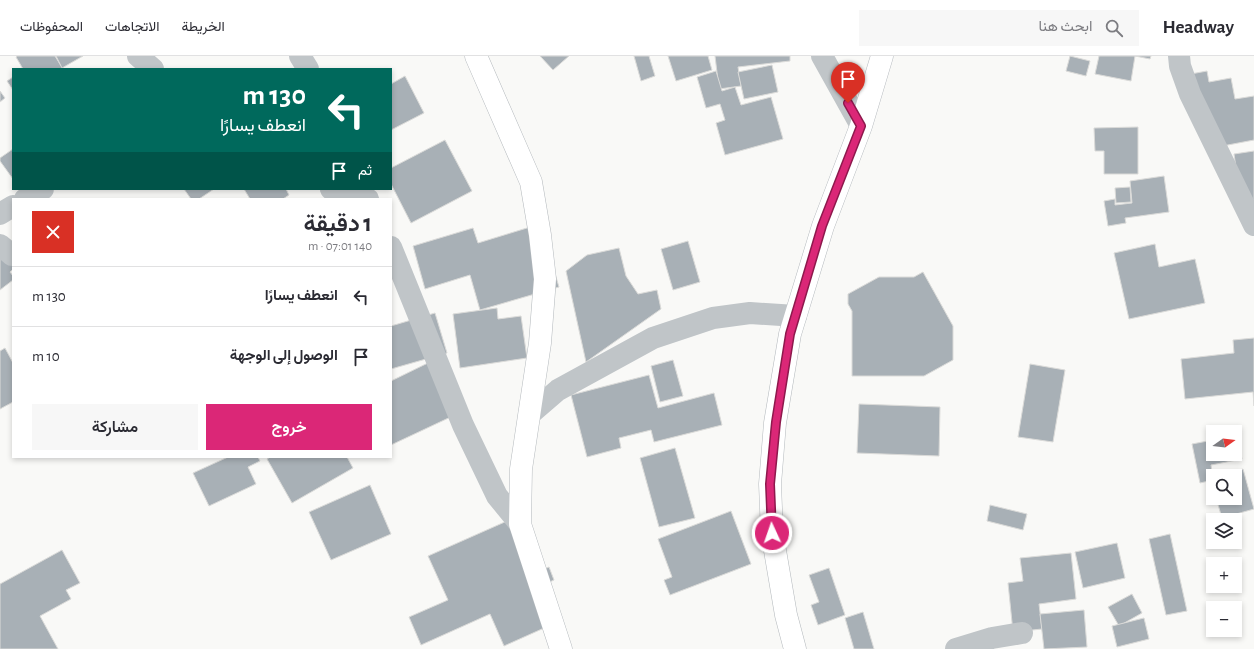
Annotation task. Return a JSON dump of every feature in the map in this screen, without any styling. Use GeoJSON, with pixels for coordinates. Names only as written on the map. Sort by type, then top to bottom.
{"type":"FeatureCollection","features":[{"type":"Feature","properties":{"kind":"main road"},"geometry":{"type":"LineString","coordinates":[[476,56],[531,182],[540,235],[545,279],[540,343],[521,469],[520,524],[561,649]]}},
{"type":"Feature","properties":{"kind":"main road"},"geometry":{"type":"LineString","coordinates":[[795,649],[786,615],[772,533],[770,484],[776,422],[790,334],[822,226],[861,126],[882,56]]}},
{"type":"Feature","properties":{"kind":"street"},"geometry":{"type":"LineString","coordinates":[[138,56],[152,68]]}},
{"type":"Feature","properties":{"kind":"street"},"geometry":{"type":"LineString","coordinates":[[300,56],[307,68]]}},
{"type":"Feature","properties":{"kind":"street"},"geometry":{"type":"LineString","coordinates":[[822,56],[861,126]]}},
{"type":"Feature","properties":{"kind":"street"},"geometry":{"type":"LineString","coordinates":[[1179,56],[1180,66],[1190,94],[1254,225]]}},
{"type":"Feature","properties":{"kind":"street"},"geometry":{"type":"LineString","coordinates":[[27,198],[41,190]]}},
{"type":"Feature","properties":{"kind":"street"},"geometry":{"type":"LineString","coordinates":[[330,193],[362,198]]}},
{"type":"Feature","properties":{"kind":"street"},"geometry":{"type":"LineString","coordinates":[[0,214],[12,207]]}},
{"type":"Feature","properties":{"kind":"street"},"geometry":{"type":"LineString","coordinates":[[392,249],[466,432],[497,496],[520,524]]}},
{"type":"Feature","properties":{"kind":"street"},"geometry":{"type":"LineString","coordinates":[[529,415],[558,390],[653,338],[713,318],[750,313],[796,316]]}},
{"type":"Feature","properties":{"kind":"street"},"geometry":{"type":"LineString","coordinates":[[956,649],[992,638],[1022,633]]}},
{"type":"Feature","properties":{"kind":"building"},"geometry":{"type":"Polygon","coordinates":[[[55,56],[62,68],[22,68],[16,57],[55,56]]]}},
{"type":"Feature","properties":{"kind":"building"},"geometry":{"type":"Polygon","coordinates":[[[56,56],[83,56],[62,68],[56,56]]]}},
{"type":"Feature","properties":{"kind":"building"},"geometry":{"type":"Polygon","coordinates":[[[540,56],[569,56],[553,70],[540,56]]]}},
{"type":"Feature","properties":{"kind":"building"},"geometry":{"type":"Polygon","coordinates":[[[634,56],[649,56],[655,76],[641,81],[634,56]]]}},
{"type":"Feature","properties":{"kind":"building"},"geometry":{"type":"Polygon","coordinates":[[[668,56],[708,56],[712,70],[676,81],[668,56]]]}},
{"type":"Feature","properties":{"kind":"building"},"geometry":{"type":"Polygon","coordinates":[[[715,56],[790,56],[790,61],[738,67],[741,86],[719,89],[715,56]]]}},
{"type":"Feature","properties":{"kind":"building"},"geometry":{"type":"Polygon","coordinates":[[[1070,56],[1090,61],[1086,76],[1066,71],[1070,56]]]}},
{"type":"Feature","properties":{"kind":"building"},"geometry":{"type":"Polygon","coordinates":[[[1099,56],[1135,56],[1131,81],[1095,74],[1099,56]]]}},
{"type":"Feature","properties":{"kind":"building"},"geometry":{"type":"Polygon","coordinates":[[[1135,56],[1151,56],[1150,59],[1135,56]]]}},
{"type":"Feature","properties":{"kind":"building"},"geometry":{"type":"Polygon","coordinates":[[[772,65],[778,92],[744,99],[738,72],[772,65]]]}},
{"type":"Feature","properties":{"kind":"building"},"geometry":{"type":"Polygon","coordinates":[[[716,71],[722,91],[735,87],[741,105],[771,97],[783,139],[725,155],[716,123],[725,120],[720,104],[706,108],[697,77],[716,71]]]}},
{"type":"Feature","properties":{"kind":"building"},"geometry":{"type":"Polygon","coordinates":[[[1207,71],[1209,82],[1231,78],[1235,99],[1254,96],[1254,140],[1212,148],[1180,76],[1207,71]]]}},
{"type":"Feature","properties":{"kind":"building"},"geometry":{"type":"Polygon","coordinates":[[[405,76],[424,113],[392,129],[392,83],[405,76]]]}},
{"type":"Feature","properties":{"kind":"building"},"geometry":{"type":"Polygon","coordinates":[[[12,78],[12,88],[7,81],[12,78]]]}},
{"type":"Feature","properties":{"kind":"building"},"geometry":{"type":"Polygon","coordinates":[[[0,91],[5,98],[0,102],[0,91]]]}},
{"type":"Feature","properties":{"kind":"building"},"geometry":{"type":"Polygon","coordinates":[[[1138,127],[1138,174],[1104,174],[1104,151],[1095,151],[1094,128],[1138,127]]]}},
{"type":"Feature","properties":{"kind":"building"},"geometry":{"type":"Polygon","coordinates":[[[445,140],[472,191],[411,223],[392,186],[392,167],[445,140]]]}},
{"type":"Feature","properties":{"kind":"building"},"geometry":{"type":"Polygon","coordinates":[[[12,150],[12,178],[0,161],[0,158],[12,150]]]}},
{"type":"Feature","properties":{"kind":"building"},"geometry":{"type":"Polygon","coordinates":[[[1254,151],[1254,200],[1241,202],[1234,154],[1254,151]]]}},
{"type":"Feature","properties":{"kind":"building"},"geometry":{"type":"Polygon","coordinates":[[[1164,176],[1169,212],[1125,218],[1126,223],[1108,226],[1104,201],[1115,199],[1115,205],[1132,203],[1130,181],[1164,176]]]}},
{"type":"Feature","properties":{"kind":"building"},"geometry":{"type":"Polygon","coordinates":[[[1130,187],[1131,202],[1116,203],[1115,188],[1130,187]]]}},
{"type":"Feature","properties":{"kind":"building"},"geometry":{"type":"Polygon","coordinates":[[[185,190],[212,190],[200,198],[190,198],[185,190]]]}},
{"type":"Feature","properties":{"kind":"building"},"geometry":{"type":"Polygon","coordinates":[[[245,190],[286,190],[289,195],[284,198],[249,198],[245,190]]]}},
{"type":"Feature","properties":{"kind":"building"},"geometry":{"type":"Polygon","coordinates":[[[540,224],[559,287],[480,310],[470,275],[425,289],[413,246],[473,228],[478,243],[540,224]]]}},
{"type":"Feature","properties":{"kind":"building"},"geometry":{"type":"Polygon","coordinates":[[[688,241],[700,282],[673,290],[661,249],[688,241]]]}},
{"type":"Feature","properties":{"kind":"building"},"geometry":{"type":"Polygon","coordinates":[[[1155,244],[1159,267],[1195,259],[1205,303],[1129,319],[1114,253],[1155,244]]]}},
{"type":"Feature","properties":{"kind":"building"},"geometry":{"type":"Polygon","coordinates":[[[0,247],[12,256],[12,270],[10,272],[12,275],[12,281],[0,290],[0,247]]]}},
{"type":"Feature","properties":{"kind":"building"},"geometry":{"type":"Polygon","coordinates":[[[619,248],[626,276],[638,294],[657,290],[661,309],[586,362],[566,271],[587,255],[619,248]]]}},
{"type":"Feature","properties":{"kind":"building"},"geometry":{"type":"Polygon","coordinates":[[[923,272],[953,326],[953,360],[924,376],[852,376],[852,311],[848,304],[848,294],[879,277],[914,277],[923,272]]]}},
{"type":"Feature","properties":{"kind":"building"},"geometry":{"type":"Polygon","coordinates":[[[497,308],[498,319],[521,316],[527,358],[460,368],[453,314],[497,308]]]}},
{"type":"Feature","properties":{"kind":"building"},"geometry":{"type":"Polygon","coordinates":[[[435,313],[447,353],[392,369],[392,326],[435,313]]]}},
{"type":"Feature","properties":{"kind":"building"},"geometry":{"type":"Polygon","coordinates":[[[1254,338],[1254,406],[1253,392],[1185,399],[1181,359],[1234,353],[1233,340],[1254,338]]]}},
{"type":"Feature","properties":{"kind":"building"},"geometry":{"type":"Polygon","coordinates":[[[5,348],[12,361],[12,403],[0,409],[0,351],[5,348]]]}},
{"type":"Feature","properties":{"kind":"building"},"geometry":{"type":"Polygon","coordinates":[[[673,360],[683,396],[660,402],[651,366],[673,360]]]}},
{"type":"Feature","properties":{"kind":"building"},"geometry":{"type":"Polygon","coordinates":[[[432,361],[457,414],[392,445],[392,381],[432,361]]]}},
{"type":"Feature","properties":{"kind":"building"},"geometry":{"type":"Polygon","coordinates":[[[1030,364],[1065,370],[1053,442],[1018,437],[1030,364]]]}},
{"type":"Feature","properties":{"kind":"building"},"geometry":{"type":"Polygon","coordinates":[[[649,375],[658,408],[714,393],[722,425],[654,442],[651,430],[619,438],[621,448],[587,457],[571,395],[649,375]]]}},
{"type":"Feature","properties":{"kind":"building"},"geometry":{"type":"Polygon","coordinates":[[[859,404],[940,407],[939,456],[857,453],[859,404]]]}},
{"type":"Feature","properties":{"kind":"building"},"geometry":{"type":"Polygon","coordinates":[[[1206,441],[1206,461],[1232,461],[1211,465],[1212,469],[1206,469],[1206,482],[1200,483],[1192,444],[1206,441]]]}},
{"type":"Feature","properties":{"kind":"building"},"geometry":{"type":"Polygon","coordinates":[[[675,448],[695,518],[659,527],[640,458],[675,448]]]}},
{"type":"Feature","properties":{"kind":"building"},"geometry":{"type":"Polygon","coordinates":[[[226,458],[258,458],[260,461],[248,467],[256,484],[209,506],[193,473],[226,458]]]}},
{"type":"Feature","properties":{"kind":"building"},"geometry":{"type":"Polygon","coordinates":[[[348,458],[353,468],[292,503],[267,459],[348,458]]]}},
{"type":"Feature","properties":{"kind":"building"},"geometry":{"type":"Polygon","coordinates":[[[1242,469],[1254,509],[1240,513],[1220,513],[1218,505],[1242,505],[1242,469]]]}},
{"type":"Feature","properties":{"kind":"building"},"geometry":{"type":"Polygon","coordinates":[[[370,485],[391,534],[331,560],[309,512],[370,485]]]}},
{"type":"Feature","properties":{"kind":"building"},"geometry":{"type":"Polygon","coordinates":[[[990,505],[1027,514],[1023,530],[987,521],[990,505]]]}},
{"type":"Feature","properties":{"kind":"building"},"geometry":{"type":"Polygon","coordinates":[[[731,511],[751,564],[670,595],[664,580],[672,577],[658,539],[731,511]]]}},
{"type":"Feature","properties":{"kind":"building"},"geometry":{"type":"Polygon","coordinates":[[[516,517],[540,571],[549,567],[554,580],[543,585],[562,620],[504,646],[490,614],[421,645],[409,617],[448,600],[428,556],[516,517]]]}},
{"type":"Feature","properties":{"kind":"building"},"geometry":{"type":"Polygon","coordinates":[[[1170,534],[1187,611],[1166,615],[1149,539],[1170,534]]]}},
{"type":"Feature","properties":{"kind":"building"},"geometry":{"type":"Polygon","coordinates":[[[1117,543],[1125,578],[1083,588],[1075,552],[1117,543]]]}},
{"type":"Feature","properties":{"kind":"building"},"geometry":{"type":"Polygon","coordinates":[[[62,550],[80,583],[66,590],[71,599],[40,616],[58,649],[0,649],[0,584],[62,550]]]}},
{"type":"Feature","properties":{"kind":"building"},"geometry":{"type":"Polygon","coordinates":[[[1071,553],[1076,599],[1039,604],[1042,629],[1013,632],[1008,583],[1023,581],[1020,558],[1071,553]]]}},
{"type":"Feature","properties":{"kind":"building"},"geometry":{"type":"Polygon","coordinates":[[[829,568],[845,615],[818,625],[811,605],[819,602],[809,575],[829,568]]]}},
{"type":"Feature","properties":{"kind":"building"},"geometry":{"type":"Polygon","coordinates":[[[1132,594],[1142,613],[1119,626],[1108,607],[1132,594]]]}},
{"type":"Feature","properties":{"kind":"building"},"geometry":{"type":"Polygon","coordinates":[[[1084,610],[1087,647],[1044,649],[1040,614],[1084,610]]]}},
{"type":"Feature","properties":{"kind":"building"},"geometry":{"type":"Polygon","coordinates":[[[863,612],[874,649],[854,649],[845,618],[863,612]]]}},
{"type":"Feature","properties":{"kind":"building"},"geometry":{"type":"Polygon","coordinates":[[[1144,618],[1149,639],[1117,647],[1112,626],[1144,618]]]}},
{"type":"Feature","properties":{"kind":"route"},"geometry":{"type":"LineString","coordinates":[[772,533],[770,484],[776,422],[790,334],[822,226],[861,126],[848,103]]}}]}
